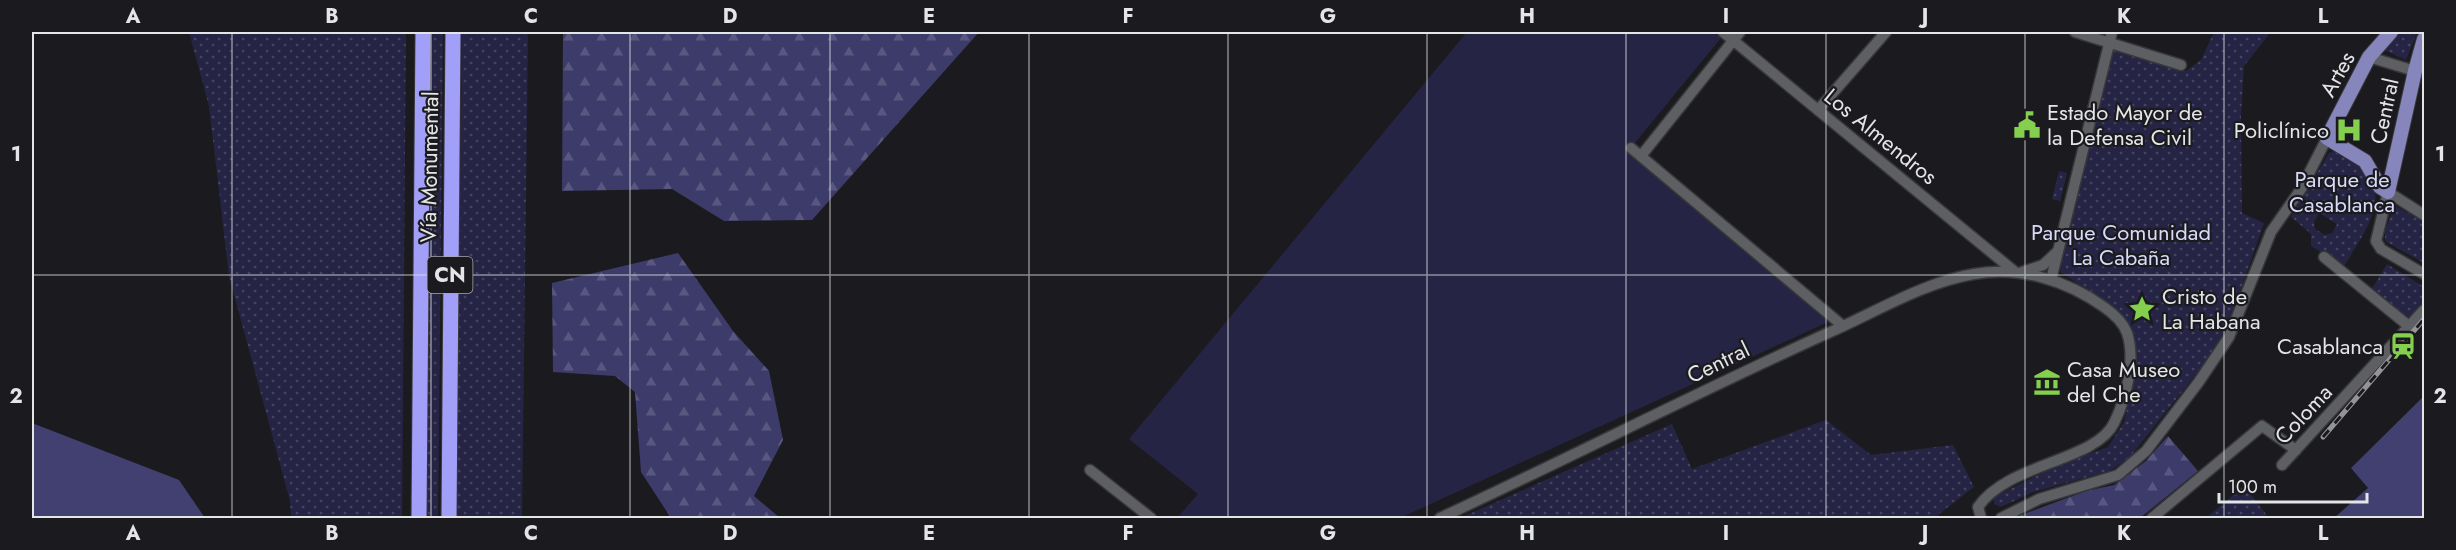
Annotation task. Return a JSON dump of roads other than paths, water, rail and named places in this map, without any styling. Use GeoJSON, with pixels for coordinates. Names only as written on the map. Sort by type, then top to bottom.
{"type":"FeatureCollection","features":[{"type":"Feature","properties":{"kind":"highway","name":"Vía Monumental"},"geometry":{"type":"LineString","coordinates":[[419,519],[423,32]]}},
{"type":"Feature","properties":{"kind":"highway","name":"Vía Monumental"},"geometry":{"type":"LineString","coordinates":[[449,519],[453,32]]}},
{"type":"Feature","properties":{"kind":"main road","name":"Artes"},"geometry":{"type":"LineString","coordinates":[[2327,138],[2369,57],[2391,32]]}},
{"type":"Feature","properties":{"kind":"main road","name":"Central"},"geometry":{"type":"LineString","coordinates":[[2384,190],[2424,39]]}},
{"type":"Feature","properties":{"kind":"main road"},"geometry":{"type":"LineString","coordinates":[[2327,138],[2365,161],[2384,190]]}},
{"type":"Feature","properties":{"kind":"street","name":"Los Almendros"},"geometry":{"type":"LineString","coordinates":[[1724,32],[1737,36],[1818,110],[2018,271]]}},
{"type":"Feature","properties":{"kind":"street"},"geometry":{"type":"LineString","coordinates":[[1818,110],[1886,32]]}},
{"type":"Feature","properties":{"kind":"street"},"geometry":{"type":"LineString","coordinates":[[2075,32],[2111,37],[2181,65]]}},
{"type":"Feature","properties":{"kind":"street"},"geometry":{"type":"LineString","coordinates":[[1641,156],[1737,36]]}},
{"type":"Feature","properties":{"kind":"street"},"geometry":{"type":"LineString","coordinates":[[2051,280],[2111,37]]}},
{"type":"Feature","properties":{"kind":"street"},"geometry":{"type":"LineString","coordinates":[[2369,57],[2415,71]]}},
{"type":"Feature","properties":{"kind":"street","name":"Artes"},"geometry":{"type":"LineString","coordinates":[[2001,519],[2039,500],[2118,475],[2146,451],[2198,383],[2229,337],[2271,232],[2301,189],[2327,138]]}},
{"type":"Feature","properties":{"kind":"street"},"geometry":{"type":"LineString","coordinates":[[1631,148],[1843,327]]}},
{"type":"Feature","properties":{"kind":"street"},"geometry":{"type":"LineString","coordinates":[[2424,215],[2384,190],[2383,210],[2376,241],[2381,249],[2424,274]]}},
{"type":"Feature","properties":{"kind":"street"},"geometry":{"type":"LineString","coordinates":[[2018,271],[2043,265],[2057,252]]}},
{"type":"Feature","properties":{"kind":"street"},"geometry":{"type":"LineString","coordinates":[[2324,256],[2410,327]]}},
{"type":"Feature","properties":{"kind":"street"},"geometry":{"type":"LineString","coordinates":[[2055,266],[2059,275],[2072,288]]}},
{"type":"Feature","properties":{"kind":"street"},"geometry":{"type":"LineString","coordinates":[[1981,519],[1978,507],[1985,496],[2025,470],[2098,442],[2114,425],[2129,367],[2131,352],[2127,333],[2116,316],[2072,288],[2018,271]]}},
{"type":"Feature","properties":{"kind":"street","name":"Central"},"geometry":{"type":"LineString","coordinates":[[1440,519],[1843,327],[1947,281],[1974,274],[2018,271]]}},
{"type":"Feature","properties":{"kind":"street","name":"Coloma"},"geometry":{"type":"LineString","coordinates":[[2282,465],[2424,310]]}},
{"type":"Feature","properties":{"kind":"street"},"geometry":{"type":"LineString","coordinates":[[2152,519],[2262,426],[2296,450]]}},
{"type":"Feature","properties":{"kind":"street"},"geometry":{"type":"LineString","coordinates":[[1090,471],[1151,519]]}},
{"type":"Feature","properties":{"kind":"railway"},"geometry":{"type":"LineString","coordinates":[[2323,437],[2424,319]]}},
{"type":"Feature","properties":{"kind":"place","name":"Estado Mayor de la Defensa Civil"},"geometry":{"type":"Point","coordinates":[2027,125]}},
{"type":"Feature","properties":{"kind":"place","name":"Policlínico"},"geometry":{"type":"Point","coordinates":[2349,130]}},
{"type":"Feature","properties":{"kind":"place","name":"Cristo de La Habana"},"geometry":{"type":"Point","coordinates":[2142,309]}},
{"type":"Feature","properties":{"kind":"place","name":"Casablanca"},"geometry":{"type":"Point","coordinates":[2403,346]}},
{"type":"Feature","properties":{"kind":"place","name":"Casa Museo del Che"},"geometry":{"type":"Point","coordinates":[2047,382]}},
{"type":"Feature","properties":{"kind":"park label","name":"Parque de Casablanca"},"geometry":{"type":"Point","coordinates":[2342,192]}},
{"type":"Feature","properties":{"kind":"park label","name":"Parque Comunidad La Cabaña"},"geometry":{"type":"Point","coordinates":[2121,244]}}]}
